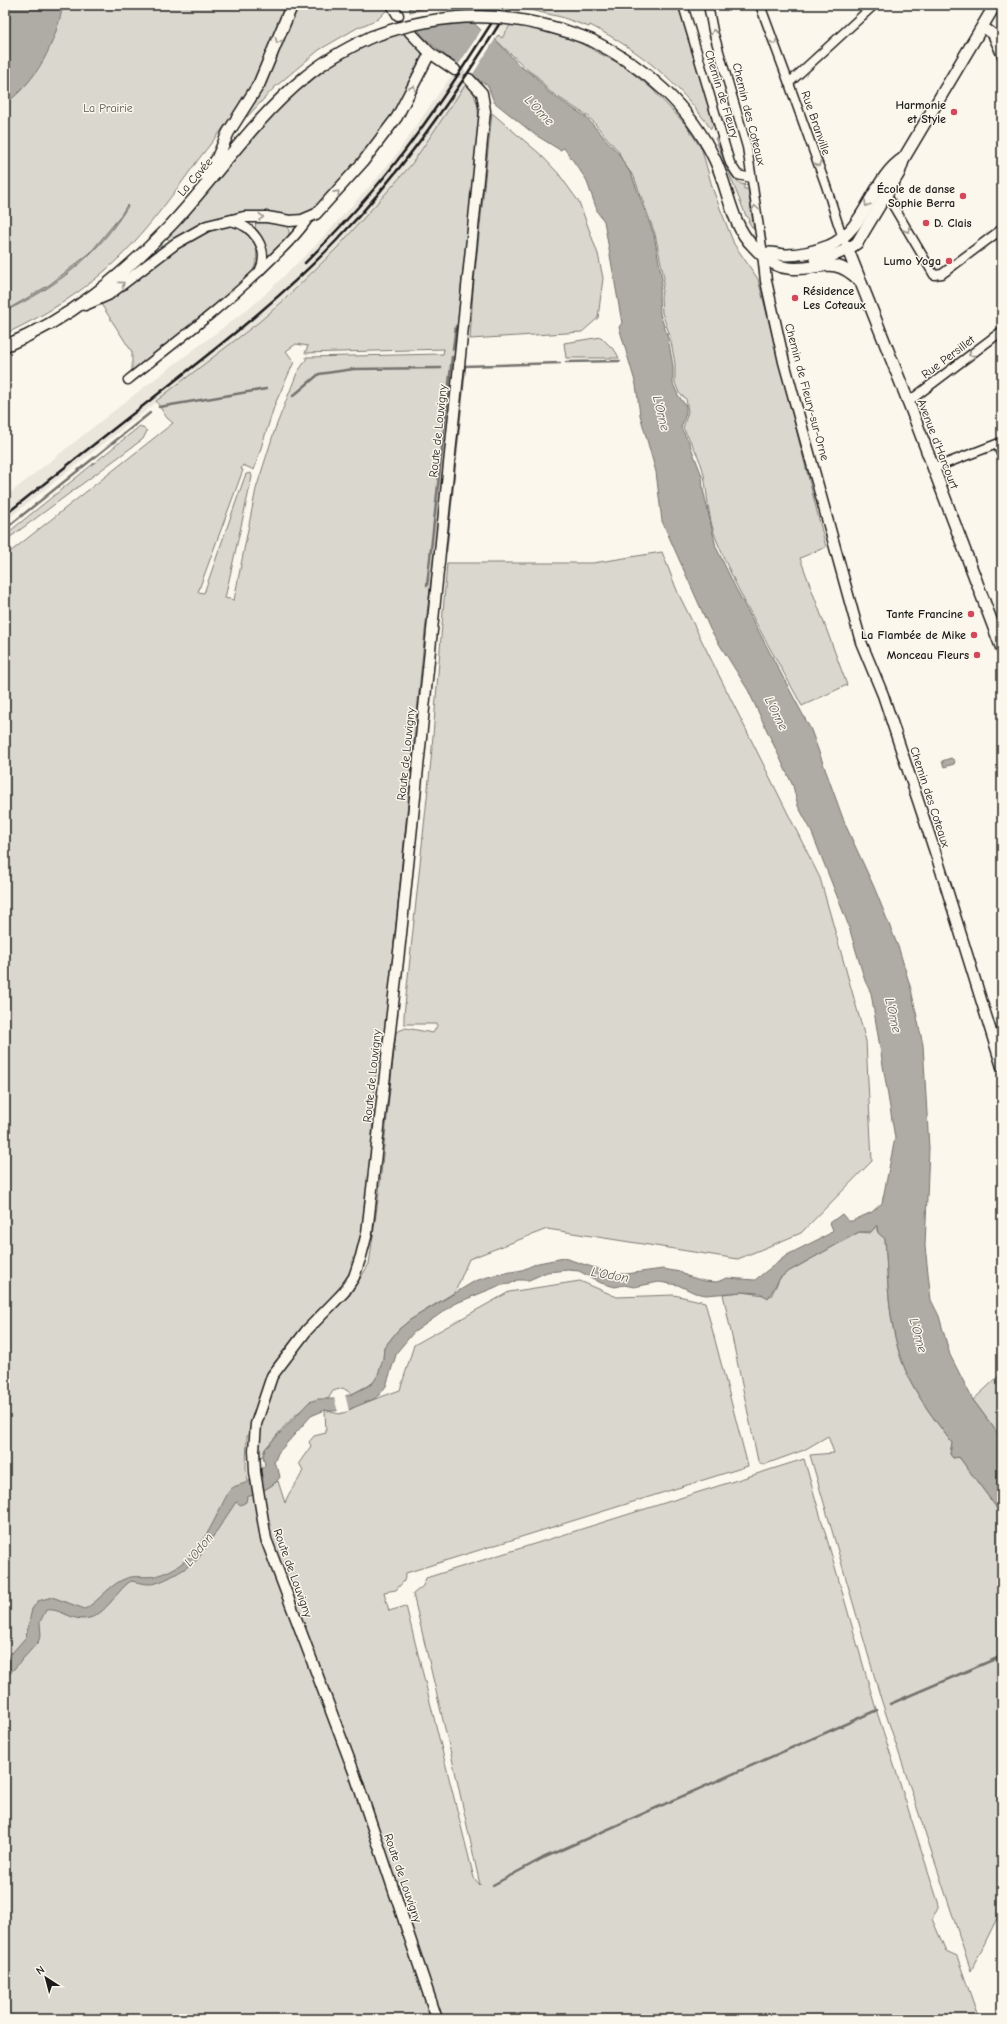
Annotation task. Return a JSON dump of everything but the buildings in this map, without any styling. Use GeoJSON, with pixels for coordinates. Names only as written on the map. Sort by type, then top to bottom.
{"type":"FeatureCollection","features":[{"type":"Feature","properties":{"kind":"main road"},"geometry":{"type":"LineString","coordinates":[[154,241],[157,229],[217,159],[231,129],[259,84],[292,5]]}},
{"type":"Feature","properties":{"kind":"main road"},"geometry":{"type":"LineString","coordinates":[[774,264],[827,257],[848,250],[857,243],[899,173],[904,158],[996,5]]}},
{"type":"Feature","properties":{"kind":"main road","name":"La Cavée"},"geometry":{"type":"LineString","coordinates":[[5,346],[26,338],[75,309],[126,270],[154,241],[254,129],[305,77],[330,58],[371,37],[422,21],[453,17],[486,16],[542,24],[591,40],[623,57],[643,71],[665,91],[686,114],[715,161],[739,226],[750,243],[774,264]]}},
{"type":"Feature","properties":{"kind":"main road"},"geometry":{"type":"LineString","coordinates":[[763,254],[769,252],[785,255],[806,253],[827,246],[843,238],[853,228],[892,165],[904,158]]}},
{"type":"Feature","properties":{"kind":"main road","name":"Avenue d'Harcourt"},"geometry":{"type":"LineString","coordinates":[[848,250],[934,468],[1002,649]]}},
{"type":"Feature","properties":{"kind":"main road"},"geometry":{"type":"LineString","coordinates":[[774,264],[788,268],[829,264],[853,274],[861,282]]}},
{"type":"Feature","properties":{"kind":"street"},"geometry":{"type":"LineString","coordinates":[[392,5],[398,15]]}},
{"type":"Feature","properties":{"kind":"street","name":"Chemin de Fleury"},"geometry":{"type":"LineString","coordinates":[[683,5],[730,163],[738,176],[751,178]]}},
{"type":"Feature","properties":{"kind":"street","name":"Chemin des Coteaux"},"geometry":{"type":"LineString","coordinates":[[708,5],[713,31],[747,147],[763,254]]}},
{"type":"Feature","properties":{"kind":"street","name":"Rue Branville"},"geometry":{"type":"LineString","coordinates":[[760,5],[790,83],[848,250]]}},
{"type":"Feature","properties":{"kind":"street"},"geometry":{"type":"LineString","coordinates":[[790,83],[874,5]]}},
{"type":"Feature","properties":{"kind":"street"},"geometry":{"type":"LineString","coordinates":[[983,27],[993,34],[1002,54]]}},
{"type":"Feature","properties":{"kind":"street"},"geometry":{"type":"LineString","coordinates":[[409,31],[430,54],[455,70]]}},
{"type":"Feature","properties":{"kind":"street"},"geometry":{"type":"LineString","coordinates":[[128,380],[218,308],[258,273],[294,237],[308,219],[316,214],[337,193],[397,117],[430,54]]}},
{"type":"Feature","properties":{"kind":"street","name":"Route de Louvigny"},"geometry":{"type":"LineString","coordinates":[[437,2019],[354,1772],[266,1539],[258,1496],[254,1450],[256,1424],[272,1376],[307,1330],[344,1292],[354,1277],[367,1233],[401,934],[485,111],[482,93],[469,79]]}},
{"type":"Feature","properties":{"kind":"street"},"geometry":{"type":"LineString","coordinates":[[880,184],[934,275],[942,274],[1002,229]]}},
{"type":"Feature","properties":{"kind":"street"},"geometry":{"type":"LineString","coordinates":[[75,309],[108,294],[176,244],[197,231],[225,221],[257,217],[297,221],[308,219]]}},
{"type":"Feature","properties":{"kind":"street"},"geometry":{"type":"LineString","coordinates":[[225,221],[244,225],[254,234],[261,253],[262,262],[258,273]]}},
{"type":"Feature","properties":{"kind":"street","name":"Chemin de Fleury-sur-Orne"},"geometry":{"type":"LineString","coordinates":[[763,254],[766,284],[784,362],[832,536]]}},
{"type":"Feature","properties":{"kind":"street","name":"Rue Persillet"},"geometry":{"type":"LineString","coordinates":[[908,402],[1002,331]]}},
{"type":"Feature","properties":{"kind":"street"},"geometry":{"type":"LineString","coordinates":[[934,468],[1000,443],[1002,456]]}},
{"type":"Feature","properties":{"kind":"street","name":"Chemin des Coteaux"},"geometry":{"type":"LineString","coordinates":[[832,536],[861,642],[890,718],[1002,1067]]}},
{"type":"Feature","properties":{"kind":"shaded area"},"geometry":{"type":"Polygon","coordinates":[[[492,5],[523,5],[502,38],[498,35],[500,32],[486,23],[483,26],[480,24],[492,5]]]}},
{"type":"Feature","properties":{"kind":"shaded area"},"geometry":{"type":"Polygon","coordinates":[[[451,76],[466,84],[411,165],[369,215],[310,276],[259,322],[5,521],[5,497],[139,391],[257,302],[313,248],[378,177],[398,152],[451,76]]]}},
{"type":"Feature","properties":{"kind":"green space","name":"La Prairie"},"geometry":{"type":"Polygon","coordinates":[[[5,5],[285,5],[261,67],[251,87],[230,119],[141,234],[120,257],[80,291],[51,310],[5,334],[5,5]]]}},
{"type":"Feature","properties":{"kind":"green space"},"geometry":{"type":"Polygon","coordinates":[[[296,5],[384,5],[386,11],[378,19],[357,28],[319,50],[275,87],[247,117],[244,113],[296,5]]]}},
{"type":"Feature","properties":{"kind":"green space"},"geometry":{"type":"Polygon","coordinates":[[[523,5],[678,5],[713,123],[711,129],[685,96],[671,82],[642,57],[626,46],[590,25],[589,27],[561,17],[521,8],[523,5]]]}},
{"type":"Feature","properties":{"kind":"green space"},"geometry":{"type":"Polygon","coordinates":[[[511,24],[553,33],[578,42],[622,65],[651,88],[686,125],[702,150],[713,190],[734,244],[758,279],[826,547],[800,558],[847,685],[802,706],[735,583],[714,533],[701,463],[683,428],[688,412],[686,399],[679,393],[675,383],[675,364],[670,336],[662,313],[661,297],[664,278],[655,234],[634,177],[622,161],[619,152],[589,117],[549,91],[538,77],[529,71],[495,39],[498,35],[502,38],[511,24]]]}},
{"type":"Feature","properties":{"kind":"green space"},"geometry":{"type":"Polygon","coordinates":[[[405,31],[423,55],[418,69],[399,108],[350,174],[311,213],[299,217],[288,217],[273,213],[254,213],[223,217],[197,225],[170,241],[167,238],[171,231],[288,99],[328,68],[355,50],[372,42],[405,31]]]}},
{"type":"Feature","properties":{"kind":"green space"},"geometry":{"type":"Polygon","coordinates":[[[466,84],[472,88],[478,107],[479,134],[461,288],[447,444],[425,631],[386,1023],[375,1080],[369,1191],[361,1250],[348,1275],[336,1292],[301,1328],[268,1371],[247,1437],[246,1468],[250,1496],[264,1490],[278,1481],[285,1503],[303,1470],[299,1463],[311,1446],[309,1442],[314,1436],[326,1433],[325,1410],[339,1414],[356,1406],[400,1390],[414,1345],[509,1292],[580,1281],[617,1297],[674,1295],[705,1302],[748,1466],[406,1573],[404,1581],[396,1590],[384,1592],[389,1611],[406,1606],[474,1878],[480,1885],[455,1771],[413,1594],[423,1586],[426,1578],[804,1459],[875,1706],[939,1905],[932,1919],[946,1951],[957,1956],[979,2019],[5,2019],[5,556],[173,423],[167,418],[156,401],[259,322],[282,302],[337,248],[411,165],[466,84]],[[296,344],[286,351],[294,362],[275,404],[254,470],[243,465],[241,469],[243,470],[198,592],[204,593],[244,479],[246,474],[251,473],[252,477],[225,598],[234,600],[256,489],[275,429],[297,373],[306,360],[306,357],[443,354],[444,349],[305,353],[308,346],[296,344]]]}},
{"type":"Feature","properties":{"kind":"green space"},"geometry":{"type":"Polygon","coordinates":[[[492,113],[540,154],[558,173],[579,202],[598,254],[603,278],[598,318],[582,332],[470,339],[473,291],[492,113]]]}},
{"type":"Feature","properties":{"kind":"green space"},"geometry":{"type":"Polygon","coordinates":[[[715,138],[719,138],[732,176],[741,184],[748,185],[744,185],[744,189],[748,189],[754,230],[748,221],[750,220],[746,216],[715,138]]]}},
{"type":"Feature","properties":{"kind":"green space"},"geometry":{"type":"Polygon","coordinates":[[[256,222],[284,224],[289,230],[289,237],[273,255],[268,256],[266,254],[255,228],[256,222]]]}},
{"type":"Feature","properties":{"kind":"green space"},"geometry":{"type":"Polygon","coordinates":[[[229,225],[246,233],[252,239],[255,246],[257,254],[256,262],[248,280],[132,372],[132,352],[101,304],[198,235],[229,225]]]}},
{"type":"Feature","properties":{"kind":"green space"},"geometry":{"type":"Polygon","coordinates":[[[601,337],[616,352],[619,358],[566,358],[564,343],[601,337]]]}},
{"type":"Feature","properties":{"kind":"green space"},"geometry":{"type":"Polygon","coordinates":[[[140,426],[147,431],[143,439],[5,541],[5,535],[140,426]]]}},
{"type":"Feature","properties":{"kind":"green space"},"geometry":{"type":"Polygon","coordinates":[[[662,552],[678,593],[820,878],[866,1041],[872,1161],[801,1233],[738,1259],[547,1229],[469,1259],[455,1292],[410,1320],[398,1330],[384,1348],[383,1359],[376,1381],[352,1394],[343,1388],[333,1391],[328,1399],[309,1405],[285,1426],[265,1449],[263,1456],[258,1458],[260,1425],[270,1388],[282,1366],[315,1328],[350,1295],[369,1264],[379,1193],[396,1032],[406,1028],[433,1033],[438,1024],[404,1024],[404,1015],[431,760],[447,563],[593,563],[662,552]]]}},
{"type":"Feature","properties":{"kind":"green space"},"geometry":{"type":"Polygon","coordinates":[[[877,1225],[877,1231],[885,1239],[888,1288],[895,1337],[899,1353],[909,1379],[920,1398],[952,1443],[950,1454],[953,1458],[959,1457],[1002,1515],[1002,1908],[971,1971],[881,1699],[810,1455],[834,1453],[828,1436],[804,1450],[763,1465],[758,1461],[723,1294],[742,1292],[771,1296],[780,1278],[786,1273],[859,1232],[870,1233],[877,1225]]]}},
{"type":"Feature","properties":{"kind":"green space"},"geometry":{"type":"Polygon","coordinates":[[[1000,1375],[1002,1375],[1002,1439],[973,1400],[1000,1375]]]}},
{"type":"Feature","properties":{"kind":"water"},"geometry":{"type":"Polygon","coordinates":[[[5,5],[63,5],[60,19],[50,47],[36,72],[27,84],[5,104],[5,5]]]}},
{"type":"Feature","properties":{"kind":"water"},"geometry":{"type":"Polygon","coordinates":[[[409,5],[455,5],[481,30],[495,39],[520,66],[537,78],[548,92],[586,117],[618,153],[632,176],[654,235],[662,279],[659,296],[660,314],[668,338],[673,366],[673,384],[678,395],[686,406],[686,413],[681,428],[689,442],[702,476],[703,489],[716,547],[735,587],[811,730],[845,824],[874,887],[899,949],[911,989],[923,1045],[929,1148],[925,1246],[931,1300],[939,1316],[950,1355],[973,1400],[1002,1439],[1002,1515],[959,1457],[953,1458],[950,1454],[952,1443],[920,1398],[909,1379],[899,1353],[895,1337],[888,1288],[885,1239],[878,1233],[877,1225],[871,1232],[859,1232],[786,1273],[780,1278],[768,1298],[760,1293],[742,1292],[706,1295],[695,1293],[678,1285],[659,1282],[634,1287],[624,1285],[615,1287],[601,1283],[579,1271],[568,1270],[547,1272],[529,1280],[517,1280],[510,1284],[501,1285],[454,1304],[413,1333],[397,1352],[386,1386],[380,1394],[374,1399],[348,1410],[325,1410],[311,1416],[278,1453],[274,1463],[278,1469],[280,1477],[277,1481],[256,1494],[247,1497],[246,1502],[241,1505],[236,1502],[198,1559],[175,1574],[155,1583],[148,1584],[131,1581],[103,1610],[97,1615],[89,1618],[81,1619],[55,1610],[46,1610],[40,1622],[41,1635],[38,1642],[5,1679],[5,1661],[26,1637],[32,1609],[38,1601],[52,1597],[85,1609],[121,1580],[130,1577],[155,1576],[170,1571],[182,1563],[192,1554],[209,1531],[229,1491],[234,1487],[249,1481],[265,1465],[263,1456],[265,1449],[309,1402],[318,1399],[334,1399],[352,1394],[372,1384],[378,1375],[383,1359],[384,1348],[398,1330],[410,1320],[475,1281],[494,1275],[522,1270],[538,1263],[564,1258],[611,1273],[626,1274],[663,1269],[680,1272],[687,1276],[704,1281],[717,1282],[727,1278],[755,1280],[787,1255],[829,1234],[833,1230],[830,1223],[842,1214],[848,1221],[852,1221],[872,1212],[882,1203],[895,1138],[871,993],[865,981],[848,924],[810,828],[798,806],[793,786],[748,690],[710,629],[662,521],[656,472],[640,415],[636,385],[619,327],[622,323],[604,221],[598,213],[586,179],[564,148],[560,150],[534,134],[494,102],[488,86],[453,62],[422,36],[411,17],[409,5]]]}},
{"type":"Feature","properties":{"kind":"water"},"geometry":{"type":"Polygon","coordinates":[[[127,205],[128,206],[104,239],[90,254],[75,268],[42,292],[5,311],[49,285],[90,253],[119,218],[127,205]]]}},
{"type":"Feature","properties":{"kind":"water"},"geometry":{"type":"Polygon","coordinates":[[[951,758],[955,761],[954,764],[944,767],[942,761],[951,758]]]}},
{"type":"Feature","properties":{"kind":"pier"},"geometry":{"type":"Polygon","coordinates":[[[458,5],[465,13],[411,23],[408,13],[458,5]]]}},
{"type":"Feature","properties":{"kind":"pier"},"geometry":{"type":"Polygon","coordinates":[[[482,29],[496,38],[471,77],[457,67],[482,29]]]}},
{"type":"Feature","properties":{"kind":"pier"},"geometry":{"type":"Polygon","coordinates":[[[345,1394],[349,1411],[338,1412],[334,1397],[345,1394]]]}},
{"type":"Feature","properties":{"kind":"waterway"},"geometry":{"type":"LineString","coordinates":[[453,349],[456,326]]}},
{"type":"Feature","properties":{"kind":"waterway"},"geometry":{"type":"LineString","coordinates":[[427,586],[452,357]]}},
{"type":"Feature","properties":{"kind":"waterway"},"geometry":{"type":"LineString","coordinates":[[566,362],[620,361]]}},
{"type":"Feature","properties":{"kind":"waterway"},"geometry":{"type":"LineString","coordinates":[[464,366],[560,363]]}},
{"type":"Feature","properties":{"kind":"waterway"},"geometry":{"type":"LineString","coordinates":[[446,551],[465,366]]}},
{"type":"Feature","properties":{"kind":"waterway"},"geometry":{"type":"LineString","coordinates":[[293,396],[319,374],[354,369],[441,368]]}},
{"type":"Feature","properties":{"kind":"waterway"},"geometry":{"type":"LineString","coordinates":[[159,407],[266,389]]}},
{"type":"Feature","properties":{"kind":"waterway"},"geometry":{"type":"LineString","coordinates":[[5,529],[150,413]]}},
{"type":"Feature","properties":{"kind":"waterway"},"geometry":{"type":"LineString","coordinates":[[890,1704],[1002,1656]]}},
{"type":"Feature","properties":{"kind":"waterway"},"geometry":{"type":"LineString","coordinates":[[493,1885],[543,1858],[877,1710]]}},
{"type":"Feature","properties":{"kind":"tunnel"},"geometry":{"type":"LineString","coordinates":[[455,70],[469,79]]}},
{"type":"Feature","properties":{"kind":"railway"},"geometry":{"type":"LineString","coordinates":[[305,263],[350,216],[408,147],[463,67],[503,5]]}},
{"type":"Feature","properties":{"kind":"railway"},"geometry":{"type":"LineString","coordinates":[[5,515],[239,330],[279,296],[336,241],[385,186],[430,128],[472,67],[511,5]]}},
{"type":"Feature","properties":{"kind":"place","name":"Harmonie et Style"},"geometry":{"type":"Point","coordinates":[954,112]}},
{"type":"Feature","properties":{"kind":"place","name":"École de danse Sophie Berra"},"geometry":{"type":"Point","coordinates":[963,196]}},
{"type":"Feature","properties":{"kind":"place","name":"D. Clais"},"geometry":{"type":"Point","coordinates":[926,223]}},
{"type":"Feature","properties":{"kind":"place","name":"Lumo Yoga"},"geometry":{"type":"Point","coordinates":[949,261]}},
{"type":"Feature","properties":{"kind":"place","name":"Résidence Les Coteaux"},"geometry":{"type":"Point","coordinates":[795,298]}},
{"type":"Feature","properties":{"kind":"place","name":"Tante Francine"},"geometry":{"type":"Point","coordinates":[971,614]}},
{"type":"Feature","properties":{"kind":"place","name":"La Flambée de Mike"},"geometry":{"type":"Point","coordinates":[974,635]}},
{"type":"Feature","properties":{"kind":"place","name":"Monceau Fleurs"},"geometry":{"type":"Point","coordinates":[977,655]}},
{"type":"Feature","properties":{"kind":"water label","name":"L'Orne"},"geometry":{"type":"Point","coordinates":[540,110]}},
{"type":"Feature","properties":{"kind":"water label","name":"L'Orne"},"geometry":{"type":"Point","coordinates":[662,413]}},
{"type":"Feature","properties":{"kind":"water label","name":"L'Orne"},"geometry":{"type":"Point","coordinates":[777,713]}},
{"type":"Feature","properties":{"kind":"water label","name":"L'Orne"},"geometry":{"type":"Point","coordinates":[894,1015]}},
{"type":"Feature","properties":{"kind":"water label","name":"L'Odon"},"geometry":{"type":"Point","coordinates":[610,1274]}},
{"type":"Feature","properties":{"kind":"water label","name":"L'Orne"},"geometry":{"type":"Point","coordinates":[919,1335]}},
{"type":"Feature","properties":{"kind":"water label","name":"L'Odon"},"geometry":{"type":"Point","coordinates":[198,1549]}}]}
